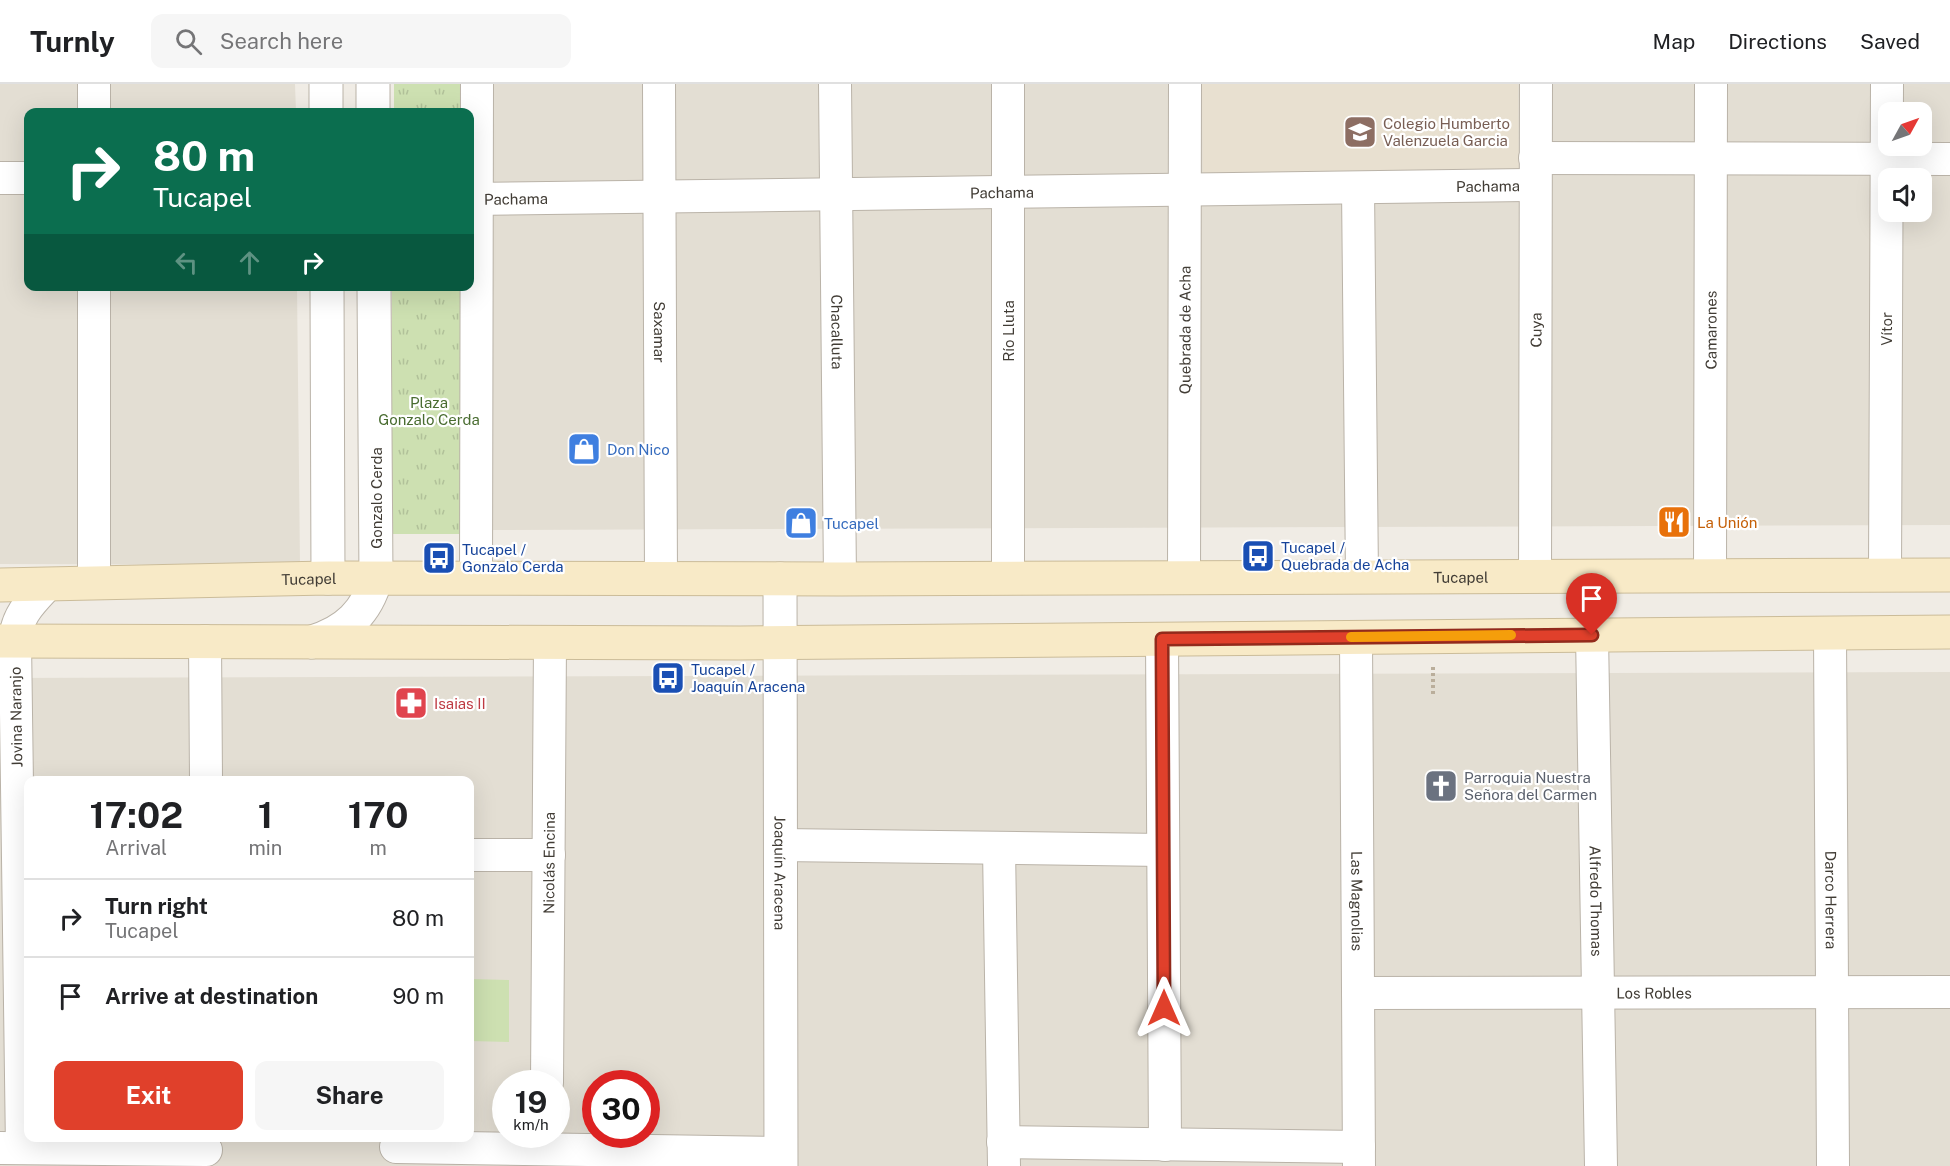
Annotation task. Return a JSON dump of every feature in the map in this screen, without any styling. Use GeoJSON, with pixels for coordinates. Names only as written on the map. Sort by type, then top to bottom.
{"type":"FeatureCollection","features":[{"type":"Feature","properties":{"kind":"main road","name":"Tucapel"},"geometry":{"type":"LineString","coordinates":[[0,585],[328,578],[840,579],[1950,575]]}},
{"type":"Feature","properties":{"kind":"main road"},"geometry":{"type":"LineString","coordinates":[[8,641],[781,642],[1950,632]]}},
{"type":"Feature","properties":{"kind":"street"},"geometry":{"type":"LineString","coordinates":[[94,84],[94,108]]}},
{"type":"Feature","properties":{"kind":"street"},"geometry":{"type":"LineString","coordinates":[[326,84],[326,108]]}},
{"type":"Feature","properties":{"kind":"street"},"geometry":{"type":"LineString","coordinates":[[373,84],[373,108]]}},
{"type":"Feature","properties":{"kind":"street"},"geometry":{"type":"LineString","coordinates":[[474,170],[477,84]]}},
{"type":"Feature","properties":{"kind":"street","name":"Saxamar"},"geometry":{"type":"LineString","coordinates":[[659,84],[661,579]]}},
{"type":"Feature","properties":{"kind":"street","name":"Chacalluta"},"geometry":{"type":"LineString","coordinates":[[835,84],[840,579]]}},
{"type":"Feature","properties":{"kind":"street","name":"Río Lluta"},"geometry":{"type":"LineString","coordinates":[[1008,84],[1008,578]]}},
{"type":"Feature","properties":{"kind":"street","name":"Quebrada de Acha"},"geometry":{"type":"LineString","coordinates":[[1184,578],[1185,84]]}},
{"type":"Feature","properties":{"kind":"street","name":"Cuya"},"geometry":{"type":"LineString","coordinates":[[1535,576],[1536,84]]}},
{"type":"Feature","properties":{"kind":"street","name":"Camarones"},"geometry":{"type":"LineString","coordinates":[[1710,576],[1712,84]]}},
{"type":"Feature","properties":{"kind":"street","name":"Vítor"},"geometry":{"type":"LineString","coordinates":[[1885,575],[1887,84]]}},
{"type":"Feature","properties":{"kind":"street","name":"Pachama"},"geometry":{"type":"LineString","coordinates":[[474,199],[1358,188],[1711,158],[1950,159]]}},
{"type":"Feature","properties":{"kind":"street"},"geometry":{"type":"LineString","coordinates":[[0,178],[24,178]]}},
{"type":"Feature","properties":{"kind":"street"},"geometry":{"type":"LineString","coordinates":[[1358,188],[1362,577]]}},
{"type":"Feature","properties":{"kind":"street"},"geometry":{"type":"LineString","coordinates":[[94,291],[94,583]]}},
{"type":"Feature","properties":{"kind":"street"},"geometry":{"type":"LineString","coordinates":[[327,291],[328,578]]}},
{"type":"Feature","properties":{"kind":"street","name":"Gonzalo Cerda"},"geometry":{"type":"LineString","coordinates":[[312,642],[328,637],[354,620],[372,593],[376,578],[374,291]]}},
{"type":"Feature","properties":{"kind":"street"},"geometry":{"type":"LineString","coordinates":[[474,291],[476,578]]}},
{"type":"Feature","properties":{"kind":"street","name":"Joaquín Aracena"},"geometry":{"type":"LineString","coordinates":[[780,579],[781,1160]]}},
{"type":"Feature","properties":{"kind":"street","name":"Jovina Naranjo"},"geometry":{"type":"LineString","coordinates":[[11,1148],[8,641],[24,611],[47,585]]}},
{"type":"Feature","properties":{"kind":"street","name":"Darco Herrera"},"geometry":{"type":"LineString","coordinates":[[1830,633],[1833,1166]]}},
{"type":"Feature","properties":{"kind":"street","name":"Alfredo Thomas"},"geometry":{"type":"LineString","coordinates":[[1592,635],[1601,1166]]}},
{"type":"Feature","properties":{"kind":"street","name":"Las Magnolias"},"geometry":{"type":"LineString","coordinates":[[1356,637],[1359,1157]]}},
{"type":"Feature","properties":{"kind":"street"},"geometry":{"type":"LineString","coordinates":[[1162,639],[1165,1144]]}},
{"type":"Feature","properties":{"kind":"street"},"geometry":{"type":"LineString","coordinates":[[205,642],[206,776]]}},
{"type":"Feature","properties":{"kind":"street","name":"Nicolás Encina"},"geometry":{"type":"LineString","coordinates":[[548,1070],[550,642]]}},
{"type":"Feature","properties":{"kind":"street"},"geometry":{"type":"LineString","coordinates":[[781,845],[1163,850]]}},
{"type":"Feature","properties":{"kind":"street"},"geometry":{"type":"LineString","coordinates":[[999,848],[1003,1154],[1165,1144],[1359,1157]]}},
{"type":"Feature","properties":{"kind":"street"},"geometry":{"type":"LineString","coordinates":[[474,855],[549,855]]}},
{"type":"Feature","properties":{"kind":"street","name":"Los Robles"},"geometry":{"type":"LineString","coordinates":[[1358,993],[1950,992]]}},
{"type":"Feature","properties":{"kind":"street"},"geometry":{"type":"LineString","coordinates":[[570,1144],[781,1160]]}},
{"type":"Feature","properties":{"kind":"street"},"geometry":{"type":"LineString","coordinates":[[396,1150],[492,1145]]}},
{"type":"Feature","properties":{"kind":"street"},"geometry":{"type":"LineString","coordinates":[[11,1148],[206,1151]]}},
{"type":"Feature","properties":{"kind":"path"},"geometry":{"type":"LineString","coordinates":[[1433,677],[1433,696]]}},
{"type":"Feature","properties":{"kind":"shaded area"},"geometry":{"type":"Polygon","coordinates":[[[0,84],[295,84],[296,108],[24,108],[24,291],[297,291],[300,565],[0,564],[0,84]]]}},
{"type":"Feature","properties":{"kind":"shaded area"},"geometry":{"type":"Polygon","coordinates":[[[486,84],[1950,84],[1950,525],[488,530],[486,84]]]}},
{"type":"Feature","properties":{"kind":"shaded area","name":"Colegio Humberto Valenzuela Garcia"},"geometry":{"type":"Polygon","coordinates":[[[1202,84],[1518,84],[1519,179],[1203,180],[1202,84]]]}},
{"type":"Feature","properties":{"kind":"shaded area"},"geometry":{"type":"Polygon","coordinates":[[[1950,672],[1950,1166],[0,1166],[0,678],[1950,672]]]}},
{"type":"Feature","properties":{"kind":"green space"},"geometry":{"type":"Polygon","coordinates":[[[394,84],[468,84],[468,108],[394,108],[394,84]]]}},
{"type":"Feature","properties":{"kind":"green space","name":"Plaza Gonzalo Cerda"},"geometry":{"type":"Polygon","coordinates":[[[392,291],[466,291],[466,534],[392,534],[392,291]]]}},
{"type":"Feature","properties":{"kind":"green space"},"geometry":{"type":"Polygon","coordinates":[[[474,979],[509,980],[509,1042],[474,1041],[474,979]]]}},
{"type":"Feature","properties":{"kind":"slow traffic"},"geometry":{"type":"LineString","coordinates":[[1351,637],[1511,635]]}},
{"type":"Feature","properties":{"kind":"place","name":"Colegio Humberto Valenzuela Garcia"},"geometry":{"type":"Point","coordinates":[1360,132]}},
{"type":"Feature","properties":{"kind":"place","name":"Don Nico"},"geometry":{"type":"Point","coordinates":[584,449]}},
{"type":"Feature","properties":{"kind":"place","name":"La Unión"},"geometry":{"type":"Point","coordinates":[1674,522]}},
{"type":"Feature","properties":{"kind":"place","name":"Tucapel"},"geometry":{"type":"Point","coordinates":[801,523]}},
{"type":"Feature","properties":{"kind":"place","name":"Tucapel / Quebrada de Acha"},"geometry":{"type":"Point","coordinates":[1258,556]}},
{"type":"Feature","properties":{"kind":"place","name":"Tucapel / Gonzalo Cerda"},"geometry":{"type":"Point","coordinates":[439,558]}},
{"type":"Feature","properties":{"kind":"place","name":"Tucapel / Joaquín Aracena"},"geometry":{"type":"Point","coordinates":[668,678]}},
{"type":"Feature","properties":{"kind":"place","name":"Isaias II"},"geometry":{"type":"Point","coordinates":[411,703]}},
{"type":"Feature","properties":{"kind":"place","name":"Parroquia Nuestra Señora del Carmen"},"geometry":{"type":"Point","coordinates":[1441,786]}},
{"type":"Feature","properties":{"kind":"route"},"geometry":{"type":"LineString","coordinates":[[1164,1008],[1162,639],[1592,635]]}}]}
